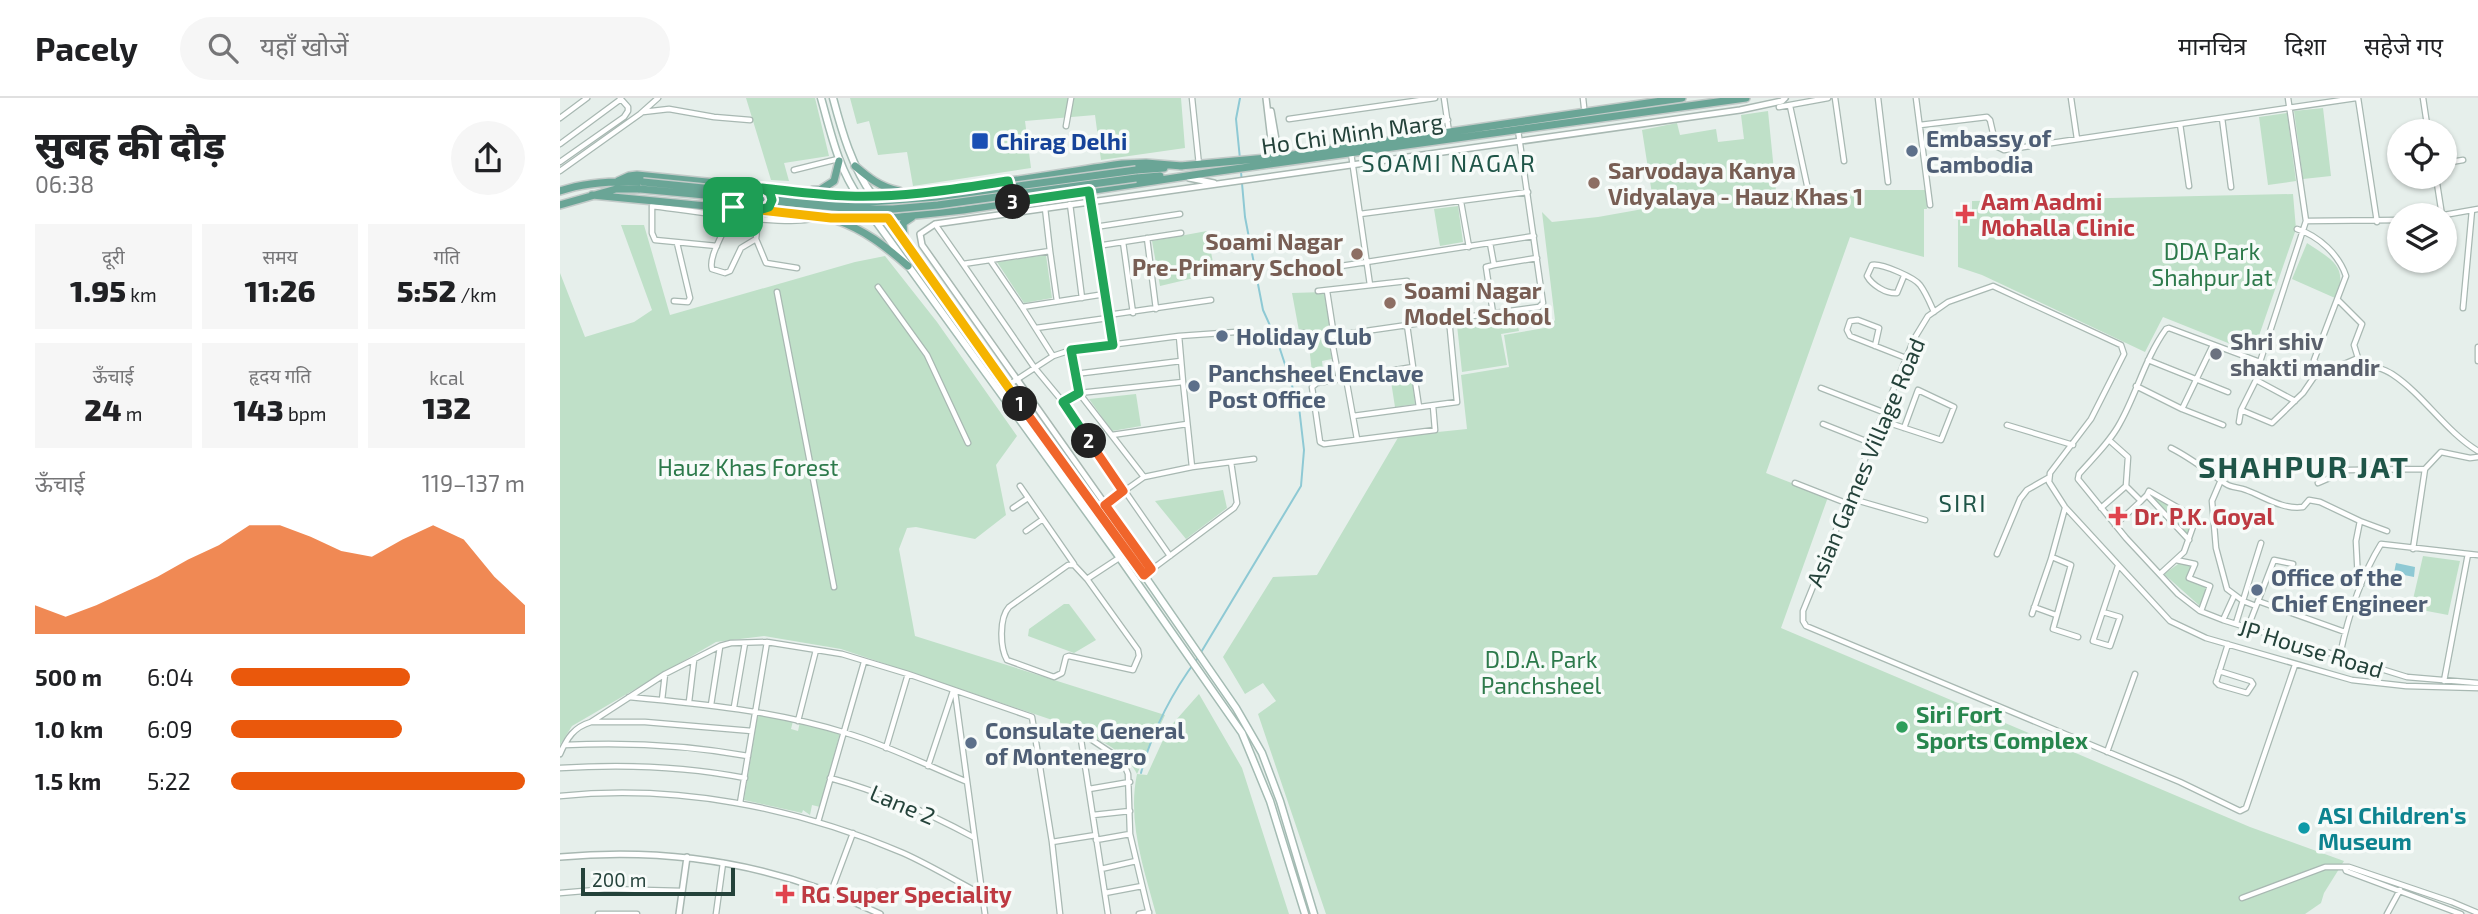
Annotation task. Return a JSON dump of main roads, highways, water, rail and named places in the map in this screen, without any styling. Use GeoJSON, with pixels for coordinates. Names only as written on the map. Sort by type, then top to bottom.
{"type":"FeatureCollection","features":[{"type":"Feature","properties":{"kind":"main road"},"geometry":{"type":"LineString","coordinates":[[821,98],[839,160],[858,196],[1242,733],[1270,802],[1305,914]]}},
{"type":"Feature","properties":{"kind":"main road"},"geometry":{"type":"LineString","coordinates":[[833,98],[855,166],[873,196],[1236,708],[1262,753],[1314,914]]}},
{"type":"Feature","properties":{"kind":"main road","name":"Ho Chi Minh Marg"},"geometry":{"type":"LineString","coordinates":[[1213,172],[1275,159],[1682,98]]}},
{"type":"Feature","properties":{"kind":"main road","name":"Ho Chi Minh Marg"},"geometry":{"type":"LineString","coordinates":[[1182,166],[1350,153],[1746,98]]}},
{"type":"Feature","properties":{"kind":"main road"},"geometry":{"type":"LineString","coordinates":[[799,192],[821,190],[828,186],[837,175],[839,160]]}},
{"type":"Feature","properties":{"kind":"main road"},"geometry":{"type":"LineString","coordinates":[[560,191],[637,176],[799,192],[873,196],[1008,181],[1122,164],[1182,166]]}},
{"type":"Feature","properties":{"kind":"main road"},"geometry":{"type":"LineString","coordinates":[[855,166],[888,189],[912,193]]}},
{"type":"Feature","properties":{"kind":"main road"},"geometry":{"type":"LineString","coordinates":[[618,181],[856,203],[936,198],[1182,166]]}},
{"type":"Feature","properties":{"kind":"main road"},"geometry":{"type":"LineString","coordinates":[[1136,174],[1213,172]]}},
{"type":"Feature","properties":{"kind":"main road"},"geometry":{"type":"LineString","coordinates":[[592,195],[732,211],[874,219],[1213,172]]}},
{"type":"Feature","properties":{"kind":"main road"},"geometry":{"type":"LineString","coordinates":[[1008,181],[1011,202]]}},
{"type":"Feature","properties":{"kind":"main road"},"geometry":{"type":"LineString","coordinates":[[560,205],[616,189],[642,185]]}},
{"type":"Feature","properties":{"kind":"main road"},"geometry":{"type":"LineString","coordinates":[[758,213],[769,207],[772,200],[770,193],[762,188]]}},
{"type":"Feature","properties":{"kind":"main road"},"geometry":{"type":"LineString","coordinates":[[904,240],[903,223],[915,215]]}},
{"type":"Feature","properties":{"kind":"main road"},"geometry":{"type":"LineString","coordinates":[[831,218],[855,227],[879,241],[908,266]]}},
{"type":"Feature","properties":{"kind":"water"},"geometry":{"type":"Polygon","coordinates":[[[2396,563],[2415,567],[2414,577],[2394,573],[2396,563]]]}},
{"type":"Feature","properties":{"kind":"waterway"},"geometry":{"type":"LineString","coordinates":[[1240,98],[1236,119],[1240,159]]}},
{"type":"Feature","properties":{"kind":"waterway"},"geometry":{"type":"LineString","coordinates":[[1200,654],[1301,486],[1304,450],[1299,407],[1278,343],[1263,310],[1245,217],[1241,172]]}},
{"type":"Feature","properties":{"kind":"waterway"},"geometry":{"type":"LineString","coordinates":[[1141,773],[1163,713],[1197,659]]}},
{"type":"Feature","properties":{"kind":"place","name":"Chirag Delhi"},"geometry":{"type":"Point","coordinates":[980,141]}},
{"type":"Feature","properties":{"kind":"place","name":"Embassy of Cambodia"},"geometry":{"type":"Point","coordinates":[1912,151]}},
{"type":"Feature","properties":{"kind":"place","name":"Sarvodaya Kanya Vidyalaya - Hauz Khas 1"},"geometry":{"type":"Point","coordinates":[1594,183]}},
{"type":"Feature","properties":{"kind":"place","name":"Aam Aadmi Mohalla Clinic"},"geometry":{"type":"Point","coordinates":[1965,214]}},
{"type":"Feature","properties":{"kind":"place","name":"Soami Nagar Pre-Primary School"},"geometry":{"type":"Point","coordinates":[1357,254]}},
{"type":"Feature","properties":{"kind":"place","name":"Soami Nagar Model School"},"geometry":{"type":"Point","coordinates":[1390,303]}},
{"type":"Feature","properties":{"kind":"place","name":"Holiday Club"},"geometry":{"type":"Point","coordinates":[1222,336]}},
{"type":"Feature","properties":{"kind":"place","name":"Shri shiv shakti mandir"},"geometry":{"type":"Point","coordinates":[2216,354]}},
{"type":"Feature","properties":{"kind":"place","name":"Panchsheel Enclave Post Office"},"geometry":{"type":"Point","coordinates":[1194,386]}},
{"type":"Feature","properties":{"kind":"place","name":"Dr. P.K. Goyal"},"geometry":{"type":"Point","coordinates":[2118,516]}},
{"type":"Feature","properties":{"kind":"place","name":"Office of the Chief Engineer"},"geometry":{"type":"Point","coordinates":[2257,590]}},
{"type":"Feature","properties":{"kind":"place","name":"Siri Fort Sports Complex"},"geometry":{"type":"Point","coordinates":[1902,727]}},
{"type":"Feature","properties":{"kind":"place","name":"Consulate General of Montenegro"},"geometry":{"type":"Point","coordinates":[971,743]}},
{"type":"Feature","properties":{"kind":"place","name":"ASI Children's Museum"},"geometry":{"type":"Point","coordinates":[2304,828]}},
{"type":"Feature","properties":{"kind":"place","name":"RG Super Speciality"},"geometry":{"type":"Point","coordinates":[785,894]}},
{"type":"Feature","properties":{"kind":"district","name":"SOAMI NAGAR"},"geometry":{"type":"Point","coordinates":[1449,162]}},
{"type":"Feature","properties":{"kind":"district","name":"SHAHPUR JAT"},"geometry":{"type":"Point","coordinates":[2304,466]}},
{"type":"Feature","properties":{"kind":"district","name":"SIRI"},"geometry":{"type":"Point","coordinates":[1963,502]}},
{"type":"Feature","properties":{"kind":"park label","name":"DDA Park Shahpur Jat"},"geometry":{"type":"Point","coordinates":[2212,264]}},
{"type":"Feature","properties":{"kind":"park label","name":"Hauz Khas Forest"},"geometry":{"type":"Point","coordinates":[748,467]}},
{"type":"Feature","properties":{"kind":"park label","name":"D.D.A. Park Panchsheel"},"geometry":{"type":"Point","coordinates":[1541,672]}}]}
